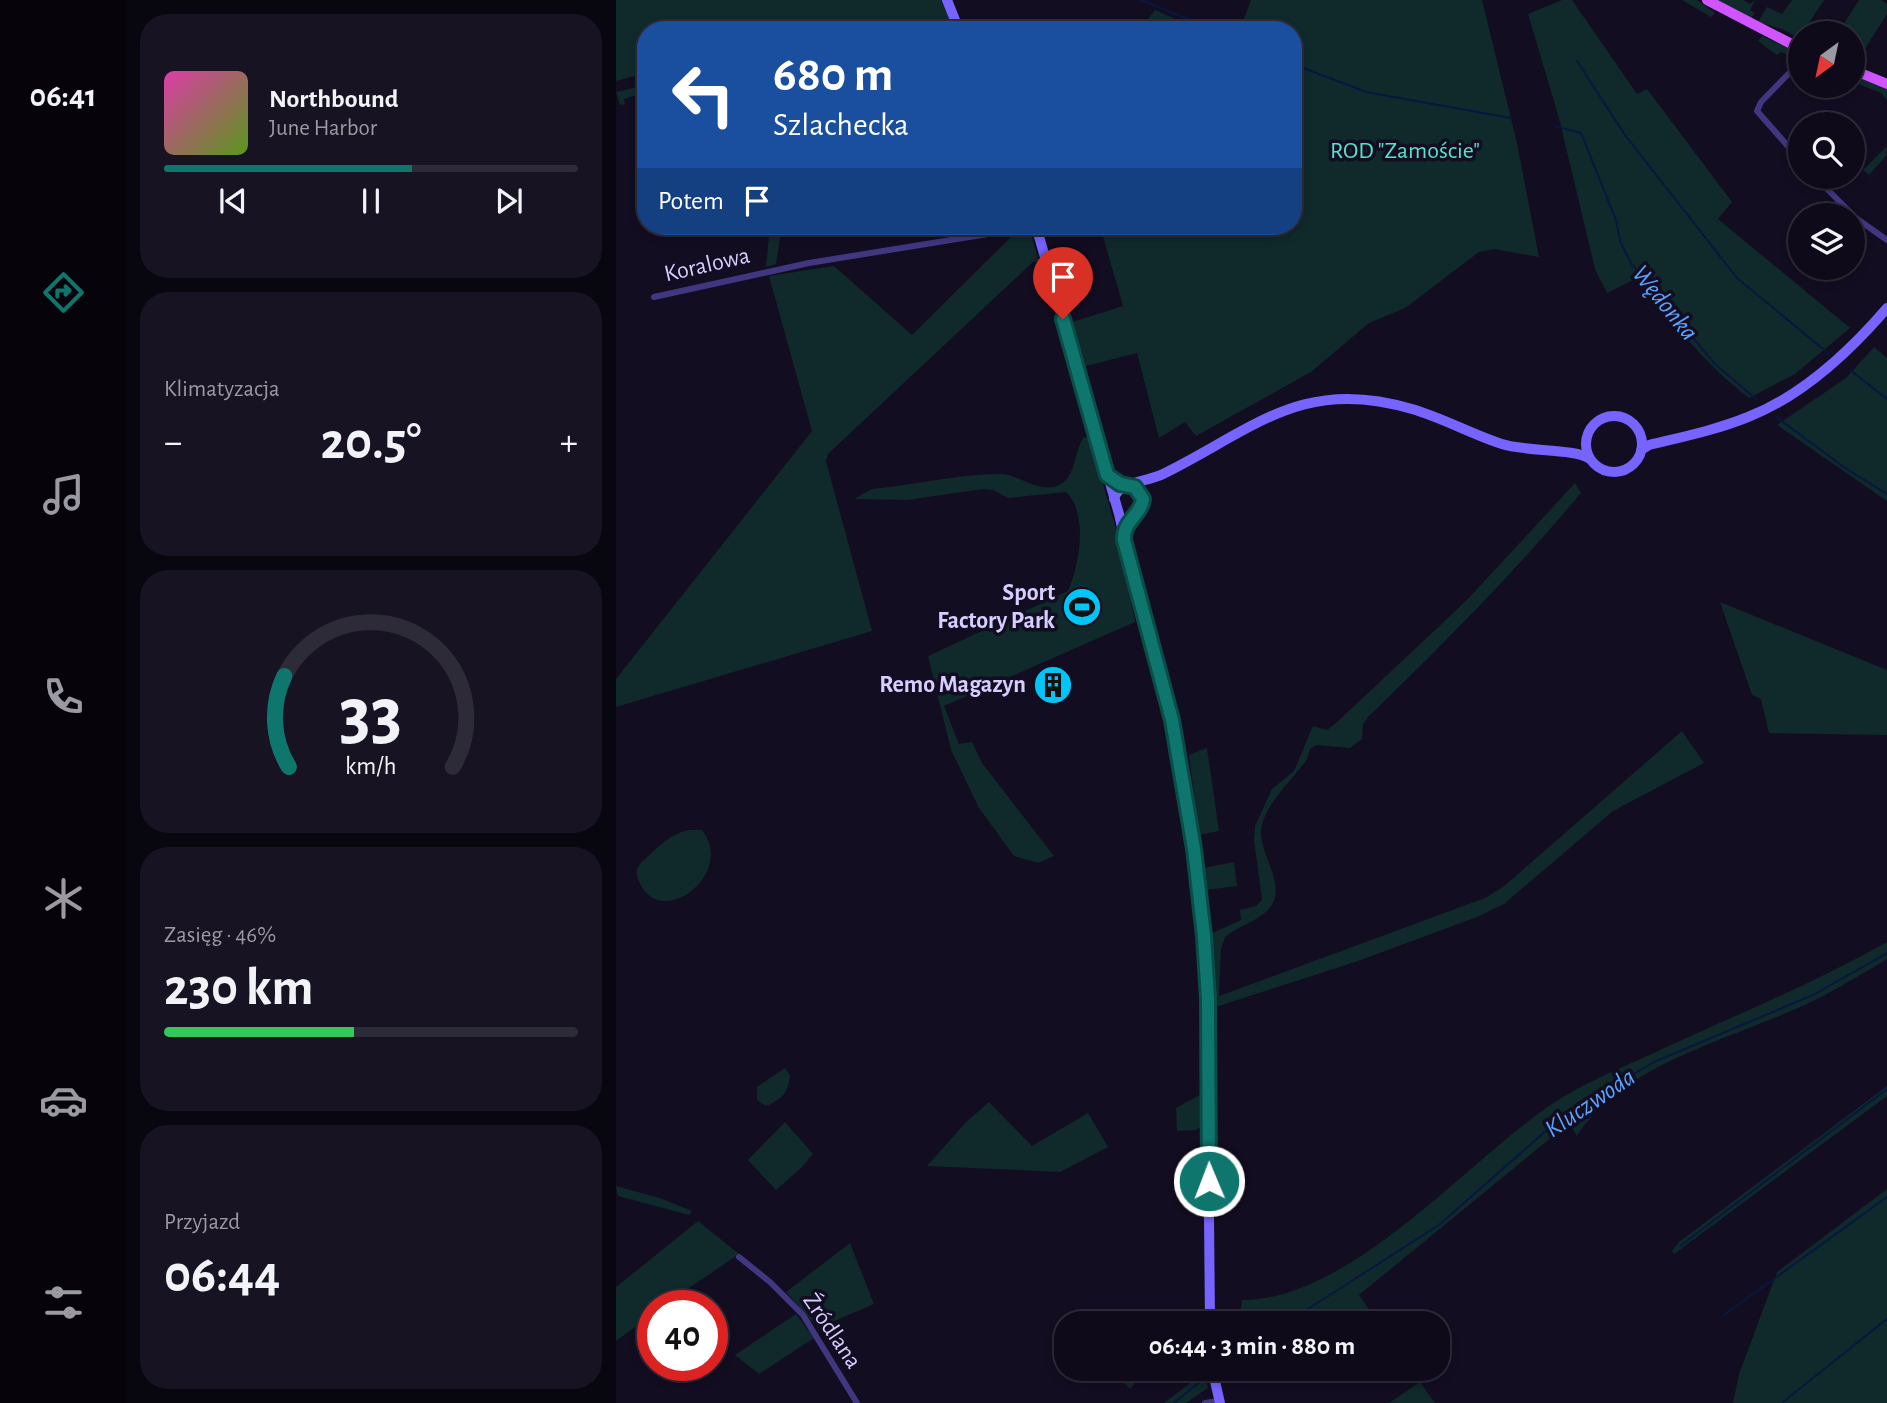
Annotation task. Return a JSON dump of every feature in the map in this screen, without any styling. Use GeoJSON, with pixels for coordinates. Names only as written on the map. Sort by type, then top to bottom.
{"type":"FeatureCollection","features":[{"type":"Feature","properties":{"kind":"main road"},"geometry":{"type":"LineString","coordinates":[[1707,0],[1788,42]]}},
{"type":"Feature","properties":{"kind":"main road"},"geometry":{"type":"LineString","coordinates":[[1866,75],[1887,84]]}},
{"type":"Feature","properties":{"kind":"street"},"geometry":{"type":"LineString","coordinates":[[947,0],[955,21]]}},
{"type":"Feature","properties":{"kind":"street"},"geometry":{"type":"LineString","coordinates":[[1788,75],[1761,103],[1757,111],[1788,146]]}},
{"type":"Feature","properties":{"kind":"street"},"geometry":{"type":"LineString","coordinates":[[1827,189],[1841,203]]}},
{"type":"Feature","properties":{"kind":"street"},"geometry":{"type":"LineString","coordinates":[[1865,224],[1887,240]]}},
{"type":"Feature","properties":{"kind":"street","name":"Koralowa"},"geometry":{"type":"LineString","coordinates":[[654,297],[749,275],[983,235]]}},
{"type":"Feature","properties":{"kind":"street"},"geometry":{"type":"LineString","coordinates":[[1039,235],[1115,502],[1177,744],[1204,936],[1208,1018],[1210,1311]]}},
{"type":"Feature","properties":{"kind":"street"},"geometry":{"type":"LineString","coordinates":[[1641,450],[1670,439],[1712,429],[1771,406],[1841,355],[1887,308]]}},
{"type":"Feature","properties":{"kind":"street"},"geometry":{"type":"LineString","coordinates":[[1136,513],[1124,513],[1115,502],[1116,492],[1162,475],[1248,426],[1308,403],[1331,399],[1385,402],[1431,415],[1502,444],[1535,451],[1585,455],[1602,470],[1617,472],[1633,465],[1641,450],[1639,433],[1628,419],[1611,416],[1596,422],[1578,447],[1562,452]]}},
{"type":"Feature","properties":{"kind":"street"},"geometry":{"type":"LineString","coordinates":[[1639,433],[1670,439]]}},
{"type":"Feature","properties":{"kind":"street"},"geometry":{"type":"LineString","coordinates":[[1587,434],[1586,450],[1590,459]]}},
{"type":"Feature","properties":{"kind":"street"},"geometry":{"type":"LineString","coordinates":[[1107,475],[1138,489],[1143,499]]}},
{"type":"Feature","properties":{"kind":"street"},"geometry":{"type":"LineString","coordinates":[[1123,533],[1143,499],[1162,475]]}},
{"type":"Feature","properties":{"kind":"street","name":"Źródlana"},"geometry":{"type":"LineString","coordinates":[[739,1257],[770,1282],[803,1315],[857,1403]]}},
{"type":"Feature","properties":{"kind":"street"},"geometry":{"type":"LineString","coordinates":[[1205,1403],[1219,1402],[1214,1381]]}},
{"type":"Feature","properties":{"kind":"green space"},"geometry":{"type":"Polygon","coordinates":[[[616,0],[942,0],[950,21],[637,21],[637,75],[616,81],[616,0]]]}},
{"type":"Feature","properties":{"kind":"green space","name":"ROD \"Zamoście\""},"geometry":{"type":"Polygon","coordinates":[[[1251,0],[1482,0],[1517,143],[1539,257],[1494,249],[1479,252],[1405,308],[1369,323],[1311,372],[1196,436],[1185,422],[1159,438],[1137,353],[1082,367],[1069,323],[1123,306],[1103,235],[1302,235],[1302,21],[1243,21],[1251,0]]]}},
{"type":"Feature","properties":{"kind":"green space"},"geometry":{"type":"Polygon","coordinates":[[[1562,0],[1572,0],[1637,94],[1647,89],[1732,202],[1718,219],[1788,277],[1788,280],[1792,280],[1850,328],[1795,374],[1749,398],[1703,356],[1637,278],[1607,293],[1595,269],[1559,118],[1528,14],[1562,0]]]}},
{"type":"Feature","properties":{"kind":"green space"},"geometry":{"type":"Polygon","coordinates":[[[1682,0],[1697,0],[1715,13],[1711,17],[1682,0]]]}},
{"type":"Feature","properties":{"kind":"green space"},"geometry":{"type":"Polygon","coordinates":[[[1718,0],[1743,0],[1750,4],[1755,0],[1750,10],[1755,13],[1751,18],[1718,0]]]}},
{"type":"Feature","properties":{"kind":"green space"},"geometry":{"type":"Polygon","coordinates":[[[1792,0],[1824,0],[1810,21],[1788,21],[1788,32],[1758,22],[1767,7],[1782,14],[1792,0]]]}},
{"type":"Feature","properties":{"kind":"green space"},"geometry":{"type":"Polygon","coordinates":[[[1859,0],[1881,0],[1887,4],[1887,14],[1866,47],[1866,21],[1846,21],[1859,0]]]}},
{"type":"Feature","properties":{"kind":"green space"},"geometry":{"type":"Polygon","coordinates":[[[1155,10],[1180,21],[1146,21],[1155,10]]]}},
{"type":"Feature","properties":{"kind":"green space"},"geometry":{"type":"Polygon","coordinates":[[[1762,36],[1788,48],[1788,55],[1781,52],[1777,55],[1758,41],[1762,36]]]}},
{"type":"Feature","properties":{"kind":"green space"},"geometry":{"type":"Polygon","coordinates":[[[1866,81],[1887,89],[1887,100],[1881,93],[1866,87],[1866,81]]]}},
{"type":"Feature","properties":{"kind":"green space"},"geometry":{"type":"Polygon","coordinates":[[[637,87],[637,95],[624,99],[625,104],[620,105],[616,92],[637,87]]]}},
{"type":"Feature","properties":{"kind":"green space"},"geometry":{"type":"Polygon","coordinates":[[[1887,146],[1886,156],[1869,175],[1865,168],[1887,146]]]}},
{"type":"Feature","properties":{"kind":"green space"},"geometry":{"type":"Polygon","coordinates":[[[769,235],[781,235],[776,264],[766,267],[769,235]]]}},
{"type":"Feature","properties":{"kind":"green space"},"geometry":{"type":"Polygon","coordinates":[[[1013,235],[1031,235],[1039,262],[1033,262],[828,454],[826,461],[872,631],[616,707],[616,679],[812,431],[769,276],[834,266],[912,335],[1013,235]]]}},
{"type":"Feature","properties":{"kind":"green space"},"geometry":{"type":"Polygon","coordinates":[[[1874,347],[1887,358],[1887,501],[1777,425],[1846,378],[1874,347]]]}},
{"type":"Feature","properties":{"kind":"green space"},"geometry":{"type":"Polygon","coordinates":[[[1084,437],[1090,438],[1118,536],[1135,622],[944,706],[959,744],[972,742],[982,763],[1054,856],[1038,863],[1014,856],[979,808],[951,750],[928,656],[1068,591],[1076,568],[1080,540],[1078,513],[1073,501],[1066,492],[1008,498],[993,490],[983,489],[907,500],[854,499],[872,489],[984,474],[1008,475],[1045,488],[1053,487],[1061,484],[1070,475],[1084,437]]]}},
{"type":"Feature","properties":{"kind":"green space"},"geometry":{"type":"Polygon","coordinates":[[[1575,483],[1581,493],[1478,607],[1369,716],[1363,724],[1362,739],[1350,748],[1317,745],[1310,749],[1307,759],[1273,802],[1261,831],[1276,893],[1266,912],[1225,937],[1221,949],[1219,996],[1485,898],[1503,887],[1682,731],[1704,763],[1613,811],[1504,904],[1477,917],[1358,961],[1216,1007],[1218,997],[1212,998],[1210,934],[1241,920],[1240,910],[1256,906],[1262,900],[1254,840],[1255,826],[1272,789],[1294,771],[1313,726],[1327,730],[1336,723],[1467,600],[1575,483]]]}},
{"type":"Feature","properties":{"kind":"green space"},"geometry":{"type":"Polygon","coordinates":[[[1720,602],[1887,670],[1887,735],[1769,733],[1761,699],[1752,695],[1720,602]]]}},
{"type":"Feature","properties":{"kind":"green space"},"geometry":{"type":"Polygon","coordinates":[[[1207,748],[1219,831],[1199,835],[1189,755],[1207,748]]]}},
{"type":"Feature","properties":{"kind":"green space"},"geometry":{"type":"Polygon","coordinates":[[[688,830],[702,830],[710,847],[710,864],[691,892],[676,899],[661,901],[648,894],[638,879],[638,867],[664,842],[688,830]]]}},
{"type":"Feature","properties":{"kind":"green space"},"geometry":{"type":"Polygon","coordinates":[[[1234,862],[1237,886],[1205,890],[1203,868],[1234,862]]]}},
{"type":"Feature","properties":{"kind":"green space"},"geometry":{"type":"Polygon","coordinates":[[[1887,942],[1887,959],[1852,980],[1787,1013],[1686,1054],[1654,1070],[1624,1088],[1598,1110],[1577,1136],[1569,1123],[1359,1295],[1370,1311],[1241,1311],[1242,1300],[1282,1294],[1323,1278],[1364,1254],[1404,1225],[1516,1131],[1575,1090],[1887,942]]]}},
{"type":"Feature","properties":{"kind":"green space"},"geometry":{"type":"Polygon","coordinates":[[[785,1068],[790,1075],[784,1095],[766,1106],[757,1100],[757,1087],[785,1068]]]}},
{"type":"Feature","properties":{"kind":"green space"},"geometry":{"type":"Polygon","coordinates":[[[1887,1086],[1887,1096],[1674,1254],[1672,1251],[1679,1242],[1887,1086]]]}},
{"type":"Feature","properties":{"kind":"green space"},"geometry":{"type":"Polygon","coordinates":[[[1203,1093],[1202,1126],[1196,1130],[1177,1131],[1176,1108],[1203,1093]]]}},
{"type":"Feature","properties":{"kind":"green space"},"geometry":{"type":"Polygon","coordinates":[[[989,1102],[1032,1146],[1088,1113],[1108,1147],[1060,1172],[927,1166],[966,1122],[989,1102]]]}},
{"type":"Feature","properties":{"kind":"green space"},"geometry":{"type":"Polygon","coordinates":[[[785,1122],[813,1154],[776,1190],[748,1160],[785,1122]]]}},
{"type":"Feature","properties":{"kind":"green space"},"geometry":{"type":"Polygon","coordinates":[[[616,1186],[660,1198],[692,1211],[689,1215],[618,1196],[616,1186]]]}},
{"type":"Feature","properties":{"kind":"green space"},"geometry":{"type":"Polygon","coordinates":[[[1887,1189],[1887,1403],[1733,1403],[1739,1374],[1777,1272],[1887,1189]]]}},
{"type":"Feature","properties":{"kind":"green space"},"geometry":{"type":"Polygon","coordinates":[[[698,1221],[739,1254],[686,1290],[637,1290],[637,1326],[616,1341],[616,1287],[698,1221]]]}},
{"type":"Feature","properties":{"kind":"green space"},"geometry":{"type":"Polygon","coordinates":[[[850,1243],[874,1304],[818,1328],[786,1292],[850,1243]]]}},
{"type":"Feature","properties":{"kind":"green space"},"geometry":{"type":"Polygon","coordinates":[[[796,1314],[814,1338],[759,1374],[735,1355],[796,1314]]]}},
{"type":"Feature","properties":{"kind":"green space"},"geometry":{"type":"Polygon","coordinates":[[[1122,1381],[1136,1381],[1130,1389],[1122,1381]]]}},
{"type":"Feature","properties":{"kind":"green space"},"geometry":{"type":"Polygon","coordinates":[[[1193,1381],[1207,1381],[1208,1388],[1186,1403],[1164,1403],[1193,1381]]]}},
{"type":"Feature","properties":{"kind":"green space"},"geometry":{"type":"Polygon","coordinates":[[[1420,1382],[1435,1403],[1389,1403],[1420,1382]]]}},
{"type":"Feature","properties":{"kind":"waterway","name":"Wędonka"},"geometry":{"type":"LineString","coordinates":[[1141,0],[1193,21]]}},
{"type":"Feature","properties":{"kind":"waterway"},"geometry":{"type":"LineString","coordinates":[[1577,61],[1625,135],[1737,278],[1829,354]]}},
{"type":"Feature","properties":{"kind":"waterway","name":"Wędonka"},"geometry":{"type":"LineString","coordinates":[[1302,67],[1366,92],[1511,118]]}},
{"type":"Feature","properties":{"kind":"waterway","name":"Wędonka"},"geometry":{"type":"LineString","coordinates":[[1554,126],[1581,133],[1616,220],[1620,241],[1631,263],[1715,364],[1757,400]]}},
{"type":"Feature","properties":{"kind":"waterway"},"geometry":{"type":"LineString","coordinates":[[1850,370],[1887,399]]}},
{"type":"Feature","properties":{"kind":"waterway","name":"Wędonka"},"geometry":{"type":"LineString","coordinates":[[1775,416],[1845,468],[1887,494]]}},
{"type":"Feature","properties":{"kind":"waterway","name":"Kluczwoda"},"geometry":{"type":"LineString","coordinates":[[1305,1311],[1439,1225],[1564,1115],[1654,1062],[1813,995],[1887,953]]}},
{"type":"Feature","properties":{"kind":"waterway"},"geometry":{"type":"LineString","coordinates":[[1680,1246],[1887,1089]]}},
{"type":"Feature","properties":{"kind":"waterway"},"geometry":{"type":"LineString","coordinates":[[1724,1315],[1887,1197]]}},
{"type":"Feature","properties":{"kind":"waterway"},"geometry":{"type":"LineString","coordinates":[[1783,1402],[1887,1319]]}},
{"type":"Feature","properties":{"kind":"waterway","name":"Kluczwoda"},"geometry":{"type":"LineString","coordinates":[[1174,1403],[1201,1381]]}},
{"type":"Feature","properties":{"kind":"place","name":"Sport Factory Park"},"geometry":{"type":"Point","coordinates":[1082,607]}},
{"type":"Feature","properties":{"kind":"place","name":"Remo Magazyn"},"geometry":{"type":"Point","coordinates":[1053,685]}},
{"type":"Feature","properties":{"kind":"route"},"geometry":{"type":"LineString","coordinates":[[1063,319],[1107,475],[1120,484],[1135,487],[1143,499],[1141,509],[1123,533],[1172,720],[1194,849],[1208,999],[1209,1181]]}}]}
